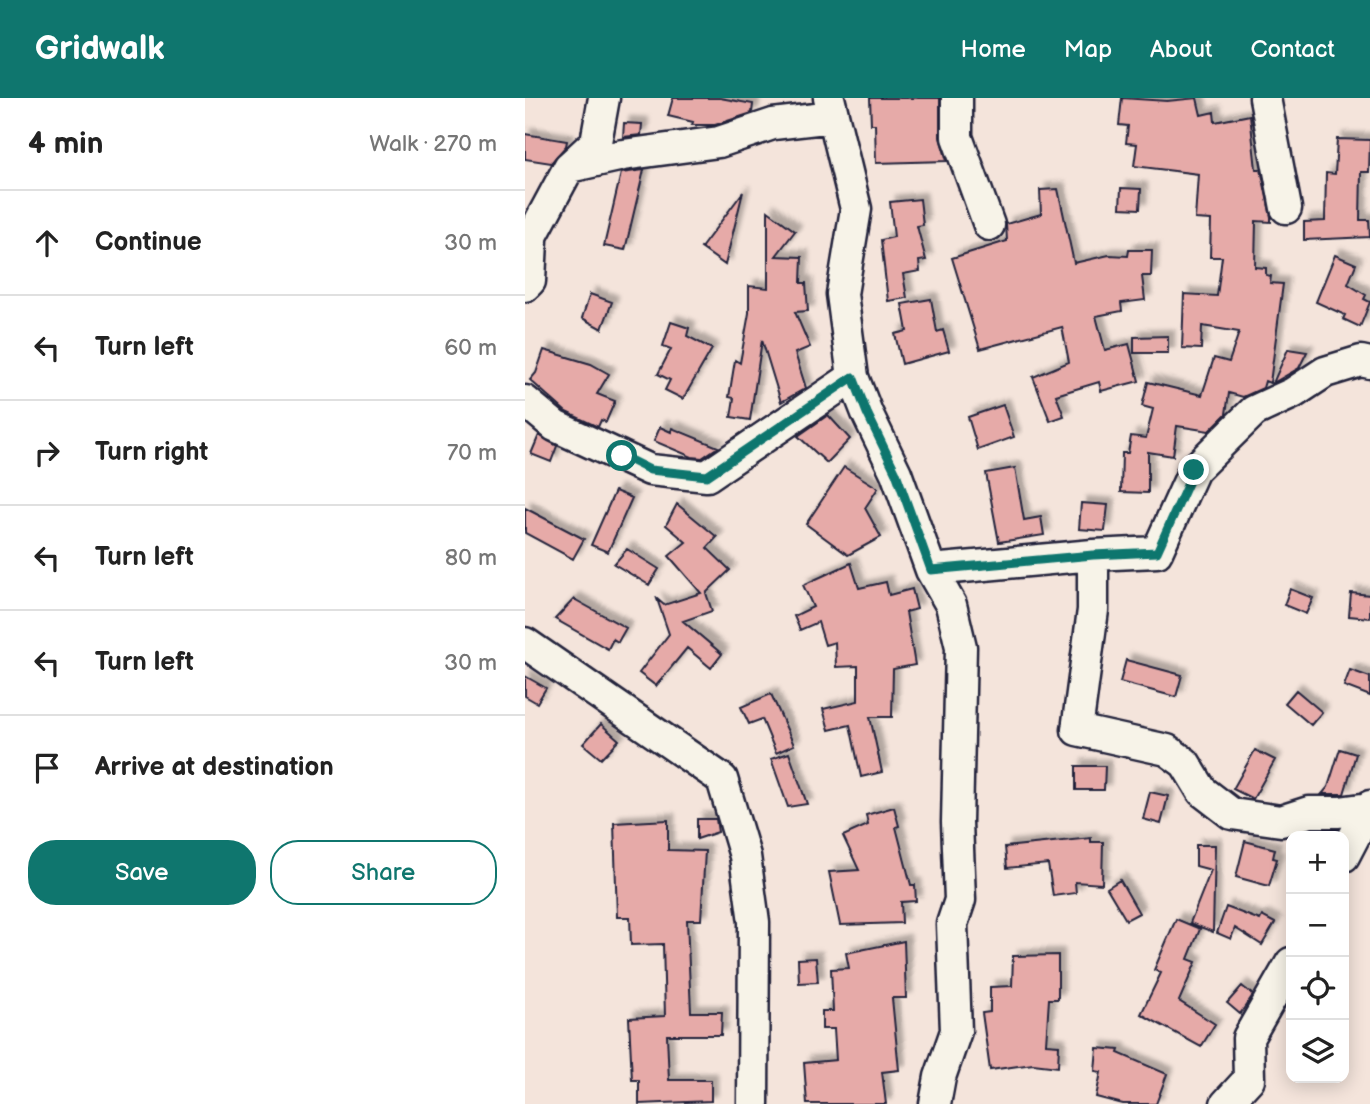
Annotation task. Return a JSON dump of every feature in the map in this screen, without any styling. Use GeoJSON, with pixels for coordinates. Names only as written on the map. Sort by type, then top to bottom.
{"type":"FeatureCollection","features":[{"type":"Feature","properties":{"kind":"street"},"geometry":{"type":"LineString","coordinates":[[525,286],[530,281],[528,245],[569,167],[596,142],[604,98]]}},
{"type":"Feature","properties":{"kind":"street"},"geometry":{"type":"LineString","coordinates":[[957,98],[957,137],[989,225]]}},
{"type":"Feature","properties":{"kind":"street"},"geometry":{"type":"LineString","coordinates":[[1265,98],[1286,208]]}},
{"type":"Feature","properties":{"kind":"street"},"geometry":{"type":"LineString","coordinates":[[569,167],[623,155],[719,142],[831,107],[856,209],[842,294],[853,377],[896,473],[931,570],[951,605],[961,647],[962,697],[957,822],[960,900],[952,923],[956,1031],[940,1077],[935,1104]]}},
{"type":"Feature","properties":{"kind":"street"},"geometry":{"type":"LineString","coordinates":[[931,570],[1157,552],[1194,470],[1254,411],[1293,393],[1325,372],[1361,361],[1370,363]]}},
{"type":"Feature","properties":{"kind":"street"},"geometry":{"type":"LineString","coordinates":[[525,401],[555,426],[650,470],[707,476],[853,377]]}},
{"type":"Feature","properties":{"kind":"street"},"geometry":{"type":"LineString","coordinates":[[1093,555],[1093,610],[1082,711],[1077,730],[1167,750],[1185,763],[1202,791],[1231,814],[1281,821],[1309,811],[1339,813],[1369,807]]}},
{"type":"Feature","properties":{"kind":"street"},"geometry":{"type":"LineString","coordinates":[[525,643],[722,779],[745,856],[754,922],[753,1104]]}},
{"type":"Feature","properties":{"kind":"street"},"geometry":{"type":"LineString","coordinates":[[1349,846],[1369,807]]}},
{"type":"Feature","properties":{"kind":"street"},"geometry":{"type":"LineString","coordinates":[[1226,1104],[1249,1079],[1248,1038],[1286,972]]}},
{"type":"Feature","properties":{"kind":"building"},"geometry":{"type":"Polygon","coordinates":[[[673,98],[720,98],[753,104],[752,113],[715,125],[692,125],[693,122],[668,116],[673,98]]]}},
{"type":"Feature","properties":{"kind":"building"},"geometry":{"type":"Polygon","coordinates":[[[870,98],[940,98],[940,137],[947,161],[876,163],[875,124],[871,124],[870,98]]]}},
{"type":"Feature","properties":{"kind":"building"},"geometry":{"type":"Polygon","coordinates":[[[1122,98],[1167,101],[1197,98],[1201,115],[1214,112],[1215,122],[1250,115],[1256,169],[1261,169],[1271,217],[1271,222],[1256,221],[1255,267],[1266,268],[1266,275],[1271,276],[1270,283],[1283,284],[1270,383],[1265,381],[1263,388],[1243,397],[1229,393],[1226,414],[1209,431],[1177,426],[1173,456],[1148,452],[1148,493],[1121,492],[1122,453],[1128,453],[1131,436],[1146,438],[1153,409],[1142,406],[1148,382],[1202,395],[1214,358],[1229,362],[1239,332],[1202,326],[1201,349],[1182,348],[1184,294],[1217,296],[1222,257],[1210,257],[1211,220],[1195,219],[1198,174],[1134,166],[1137,144],[1126,143],[1128,126],[1119,125],[1122,98]]]}},
{"type":"Feature","properties":{"kind":"building"},"geometry":{"type":"Polygon","coordinates":[[[624,123],[642,124],[641,135],[623,137],[624,123]]]}},
{"type":"Feature","properties":{"kind":"building"},"geometry":{"type":"Polygon","coordinates":[[[525,134],[567,141],[566,146],[551,163],[525,159],[525,134]]]}},
{"type":"Feature","properties":{"kind":"building"},"geometry":{"type":"Polygon","coordinates":[[[1337,139],[1370,140],[1369,172],[1361,172],[1360,220],[1369,220],[1370,237],[1304,240],[1304,222],[1325,221],[1326,173],[1335,174],[1337,139]]]}},
{"type":"Feature","properties":{"kind":"building"},"geometry":{"type":"Polygon","coordinates":[[[644,170],[625,250],[604,246],[621,173],[644,170]]]}},
{"type":"Feature","properties":{"kind":"building"},"geometry":{"type":"Polygon","coordinates":[[[1121,188],[1141,189],[1140,209],[1120,208],[1121,188]]]}},
{"type":"Feature","properties":{"kind":"building"},"geometry":{"type":"Polygon","coordinates":[[[1058,189],[1074,263],[1109,255],[1128,256],[1129,250],[1152,250],[1151,276],[1142,276],[1145,300],[1121,303],[1122,311],[1096,316],[1105,350],[1129,344],[1139,381],[1101,391],[1099,382],[1056,395],[1064,416],[1050,421],[1033,377],[1069,362],[1062,327],[980,349],[952,258],[1007,241],[1006,224],[1041,214],[1040,190],[1058,189]]]}},
{"type":"Feature","properties":{"kind":"building"},"geometry":{"type":"Polygon","coordinates":[[[743,192],[728,253],[725,265],[701,248],[743,192]]]}},
{"type":"Feature","properties":{"kind":"building"},"geometry":{"type":"Polygon","coordinates":[[[920,199],[923,225],[917,226],[926,260],[919,261],[920,271],[903,274],[907,298],[888,301],[881,240],[894,237],[890,202],[920,199]]]}},
{"type":"Feature","properties":{"kind":"building"},"geometry":{"type":"Polygon","coordinates":[[[768,211],[795,231],[776,256],[802,257],[801,283],[806,283],[808,311],[795,312],[810,347],[795,353],[806,388],[781,402],[762,340],[750,420],[731,417],[734,398],[729,397],[735,360],[740,363],[749,313],[749,286],[768,288],[768,211]]]}},
{"type":"Feature","properties":{"kind":"building"},"geometry":{"type":"Polygon","coordinates":[[[1335,255],[1356,264],[1348,284],[1366,295],[1364,299],[1370,302],[1360,327],[1343,319],[1345,315],[1316,302],[1335,255]]]}},
{"type":"Feature","properties":{"kind":"building"},"geometry":{"type":"Polygon","coordinates":[[[590,294],[612,302],[602,329],[582,318],[590,294]]]}},
{"type":"Feature","properties":{"kind":"building"},"geometry":{"type":"Polygon","coordinates":[[[931,299],[937,332],[943,330],[949,351],[902,364],[895,334],[907,331],[902,304],[931,299]]]}},
{"type":"Feature","properties":{"kind":"building"},"geometry":{"type":"Polygon","coordinates":[[[671,322],[689,328],[687,336],[712,349],[683,399],[665,390],[670,380],[658,374],[671,349],[663,346],[671,322]]]}},
{"type":"Feature","properties":{"kind":"building"},"geometry":{"type":"Polygon","coordinates":[[[1168,336],[1168,353],[1134,353],[1134,337],[1168,336]]]}},
{"type":"Feature","properties":{"kind":"building"},"geometry":{"type":"Polygon","coordinates":[[[1288,349],[1307,352],[1299,368],[1273,383],[1288,349]]]}},
{"type":"Feature","properties":{"kind":"building"},"geometry":{"type":"Polygon","coordinates":[[[544,350],[591,364],[609,374],[597,394],[615,401],[606,422],[601,420],[598,427],[566,412],[530,380],[536,373],[544,350]]]}},
{"type":"Feature","properties":{"kind":"building"},"geometry":{"type":"Polygon","coordinates":[[[1003,405],[1014,437],[978,450],[968,417],[1003,405]]]}},
{"type":"Feature","properties":{"kind":"building"},"geometry":{"type":"Polygon","coordinates":[[[828,415],[850,439],[827,463],[798,436],[828,415]]]}},
{"type":"Feature","properties":{"kind":"building"},"geometry":{"type":"Polygon","coordinates":[[[660,427],[671,432],[672,428],[718,447],[702,458],[692,457],[654,441],[660,427]]]}},
{"type":"Feature","properties":{"kind":"building"},"geometry":{"type":"Polygon","coordinates":[[[539,435],[557,446],[551,462],[531,454],[539,435]]]}},
{"type":"Feature","properties":{"kind":"building"},"geometry":{"type":"Polygon","coordinates":[[[844,467],[878,488],[865,508],[881,537],[848,555],[806,524],[844,467]]]}},
{"type":"Feature","properties":{"kind":"building"},"geometry":{"type":"Polygon","coordinates":[[[1015,468],[1024,520],[1041,517],[1044,535],[999,542],[986,473],[1015,468]]]}},
{"type":"Feature","properties":{"kind":"building"},"geometry":{"type":"Polygon","coordinates":[[[615,491],[632,498],[608,552],[591,545],[615,491]]]}},
{"type":"Feature","properties":{"kind":"building"},"geometry":{"type":"Polygon","coordinates":[[[1081,503],[1108,505],[1105,531],[1079,529],[1081,503]]]}},
{"type":"Feature","properties":{"kind":"building"},"geometry":{"type":"Polygon","coordinates":[[[677,504],[717,537],[707,548],[730,570],[706,593],[712,611],[683,621],[722,654],[711,668],[687,648],[656,686],[639,673],[669,634],[657,599],[664,605],[701,593],[669,556],[686,542],[666,525],[677,504]]]}},
{"type":"Feature","properties":{"kind":"building"},"geometry":{"type":"Polygon","coordinates":[[[525,508],[584,539],[573,559],[525,533],[525,508]]]}},
{"type":"Feature","properties":{"kind":"building"},"geometry":{"type":"Polygon","coordinates":[[[627,549],[659,569],[649,585],[614,564],[627,549]]]}},
{"type":"Feature","properties":{"kind":"building"},"geometry":{"type":"Polygon","coordinates":[[[851,563],[859,588],[886,582],[889,595],[912,589],[917,609],[906,612],[915,665],[893,669],[892,717],[870,717],[882,772],[861,777],[850,725],[829,730],[823,709],[858,701],[858,666],[836,667],[835,642],[825,645],[818,622],[800,630],[794,616],[813,607],[803,585],[851,563]]]}},
{"type":"Feature","properties":{"kind":"building"},"geometry":{"type":"Polygon","coordinates":[[[1290,589],[1313,598],[1306,614],[1284,605],[1290,589]]]}},
{"type":"Feature","properties":{"kind":"building"},"geometry":{"type":"Polygon","coordinates":[[[1351,593],[1370,595],[1370,618],[1349,616],[1351,593]]]}},
{"type":"Feature","properties":{"kind":"building"},"geometry":{"type":"Polygon","coordinates":[[[574,599],[626,628],[618,642],[613,639],[608,649],[555,619],[574,599]]]}},
{"type":"Feature","properties":{"kind":"building"},"geometry":{"type":"Polygon","coordinates":[[[1126,660],[1182,675],[1176,697],[1120,682],[1126,660]]]}},
{"type":"Feature","properties":{"kind":"building"},"geometry":{"type":"Polygon","coordinates":[[[1350,670],[1370,677],[1370,696],[1344,686],[1350,670]]]}},
{"type":"Feature","properties":{"kind":"building"},"geometry":{"type":"Polygon","coordinates":[[[525,676],[546,688],[537,703],[525,696],[525,676]]]}},
{"type":"Feature","properties":{"kind":"building"},"geometry":{"type":"Polygon","coordinates":[[[1296,690],[1322,712],[1311,725],[1285,703],[1296,690]]]}},
{"type":"Feature","properties":{"kind":"building"},"geometry":{"type":"Polygon","coordinates":[[[771,694],[794,745],[776,753],[762,719],[749,724],[741,707],[771,694]]]}},
{"type":"Feature","properties":{"kind":"building"},"geometry":{"type":"Polygon","coordinates":[[[601,724],[619,740],[601,759],[583,744],[601,724]]]}},
{"type":"Feature","properties":{"kind":"building"},"geometry":{"type":"Polygon","coordinates":[[[1340,749],[1356,754],[1344,794],[1322,794],[1328,787],[1340,749]]]}},
{"type":"Feature","properties":{"kind":"building"},"geometry":{"type":"Polygon","coordinates":[[[1255,750],[1275,760],[1253,799],[1233,789],[1255,750]]]}},
{"type":"Feature","properties":{"kind":"building"},"geometry":{"type":"Polygon","coordinates":[[[789,753],[807,804],[788,807],[771,759],[789,753]]]}},
{"type":"Feature","properties":{"kind":"building"},"geometry":{"type":"Polygon","coordinates":[[[1076,766],[1105,766],[1104,790],[1076,790],[1076,766]]]}},
{"type":"Feature","properties":{"kind":"building"},"geometry":{"type":"Polygon","coordinates":[[[1150,792],[1168,796],[1161,824],[1143,819],[1150,792]]]}},
{"type":"Feature","properties":{"kind":"building"},"geometry":{"type":"Polygon","coordinates":[[[894,807],[899,826],[896,827],[911,885],[915,885],[916,901],[901,902],[902,923],[840,925],[829,872],[859,870],[843,836],[868,825],[866,815],[894,807]]]}},
{"type":"Feature","properties":{"kind":"building"},"geometry":{"type":"Polygon","coordinates":[[[697,819],[716,819],[718,832],[697,839],[697,819]]]}},
{"type":"Feature","properties":{"kind":"building"},"geometry":{"type":"Polygon","coordinates":[[[668,820],[668,850],[705,851],[701,920],[687,920],[691,1012],[722,1012],[721,1035],[667,1035],[669,1080],[711,1080],[711,1101],[639,1104],[639,1080],[632,1080],[629,1018],[665,1016],[663,944],[631,945],[630,917],[617,917],[614,823],[668,820]]]}},
{"type":"Feature","properties":{"kind":"building"},"geometry":{"type":"Polygon","coordinates":[[[1091,838],[1091,842],[1103,842],[1102,884],[1075,882],[1076,893],[1053,896],[1048,864],[1007,868],[1005,847],[1091,838]]]}},
{"type":"Feature","properties":{"kind":"building"},"geometry":{"type":"Polygon","coordinates":[[[1245,841],[1275,849],[1273,858],[1277,859],[1269,886],[1236,877],[1245,841]]]}},
{"type":"Feature","properties":{"kind":"building"},"geometry":{"type":"Polygon","coordinates":[[[1196,845],[1215,845],[1213,932],[1190,923],[1211,870],[1196,866],[1196,845]]]}},
{"type":"Feature","properties":{"kind":"building"},"geometry":{"type":"Polygon","coordinates":[[[1120,880],[1139,913],[1126,920],[1107,888],[1120,880]]]}},
{"type":"Feature","properties":{"kind":"building"},"geometry":{"type":"Polygon","coordinates":[[[1226,907],[1260,920],[1262,916],[1275,923],[1262,945],[1235,928],[1231,939],[1217,933],[1226,907]]]}},
{"type":"Feature","properties":{"kind":"building"},"geometry":{"type":"Polygon","coordinates":[[[1176,919],[1200,929],[1188,959],[1196,962],[1179,1001],[1215,1024],[1201,1047],[1141,1014],[1161,973],[1154,970],[1176,919]]]}},
{"type":"Feature","properties":{"kind":"building"},"geometry":{"type":"Polygon","coordinates":[[[904,941],[906,998],[892,998],[899,1070],[882,1072],[886,1104],[807,1104],[804,1063],[836,1060],[834,1029],[822,1029],[822,1011],[833,1011],[831,969],[849,968],[846,953],[904,941]]]}},
{"type":"Feature","properties":{"kind":"building"},"geometry":{"type":"Polygon","coordinates":[[[1058,955],[1058,999],[1049,999],[1046,1044],[1059,1045],[1058,1067],[1033,1064],[990,1070],[982,1013],[990,1012],[990,987],[1012,986],[1013,956],[1058,955]]]}},
{"type":"Feature","properties":{"kind":"building"},"geometry":{"type":"Polygon","coordinates":[[[816,958],[818,982],[799,983],[798,959],[816,958]]]}},
{"type":"Feature","properties":{"kind":"building"},"geometry":{"type":"Polygon","coordinates":[[[1242,986],[1253,995],[1240,1014],[1227,1003],[1242,986]]]}},
{"type":"Feature","properties":{"kind":"building"},"geometry":{"type":"Polygon","coordinates":[[[1097,1048],[1119,1050],[1118,1053],[1167,1074],[1156,1104],[1123,1104],[1096,1097],[1101,1072],[1095,1071],[1097,1048]]]}},
{"type":"Feature","properties":{"kind":"route"},"geometry":{"type":"LineString","coordinates":[[622,456],[650,470],[707,476],[853,377],[896,473],[931,570],[1157,552],[1194,470]]}}]}
